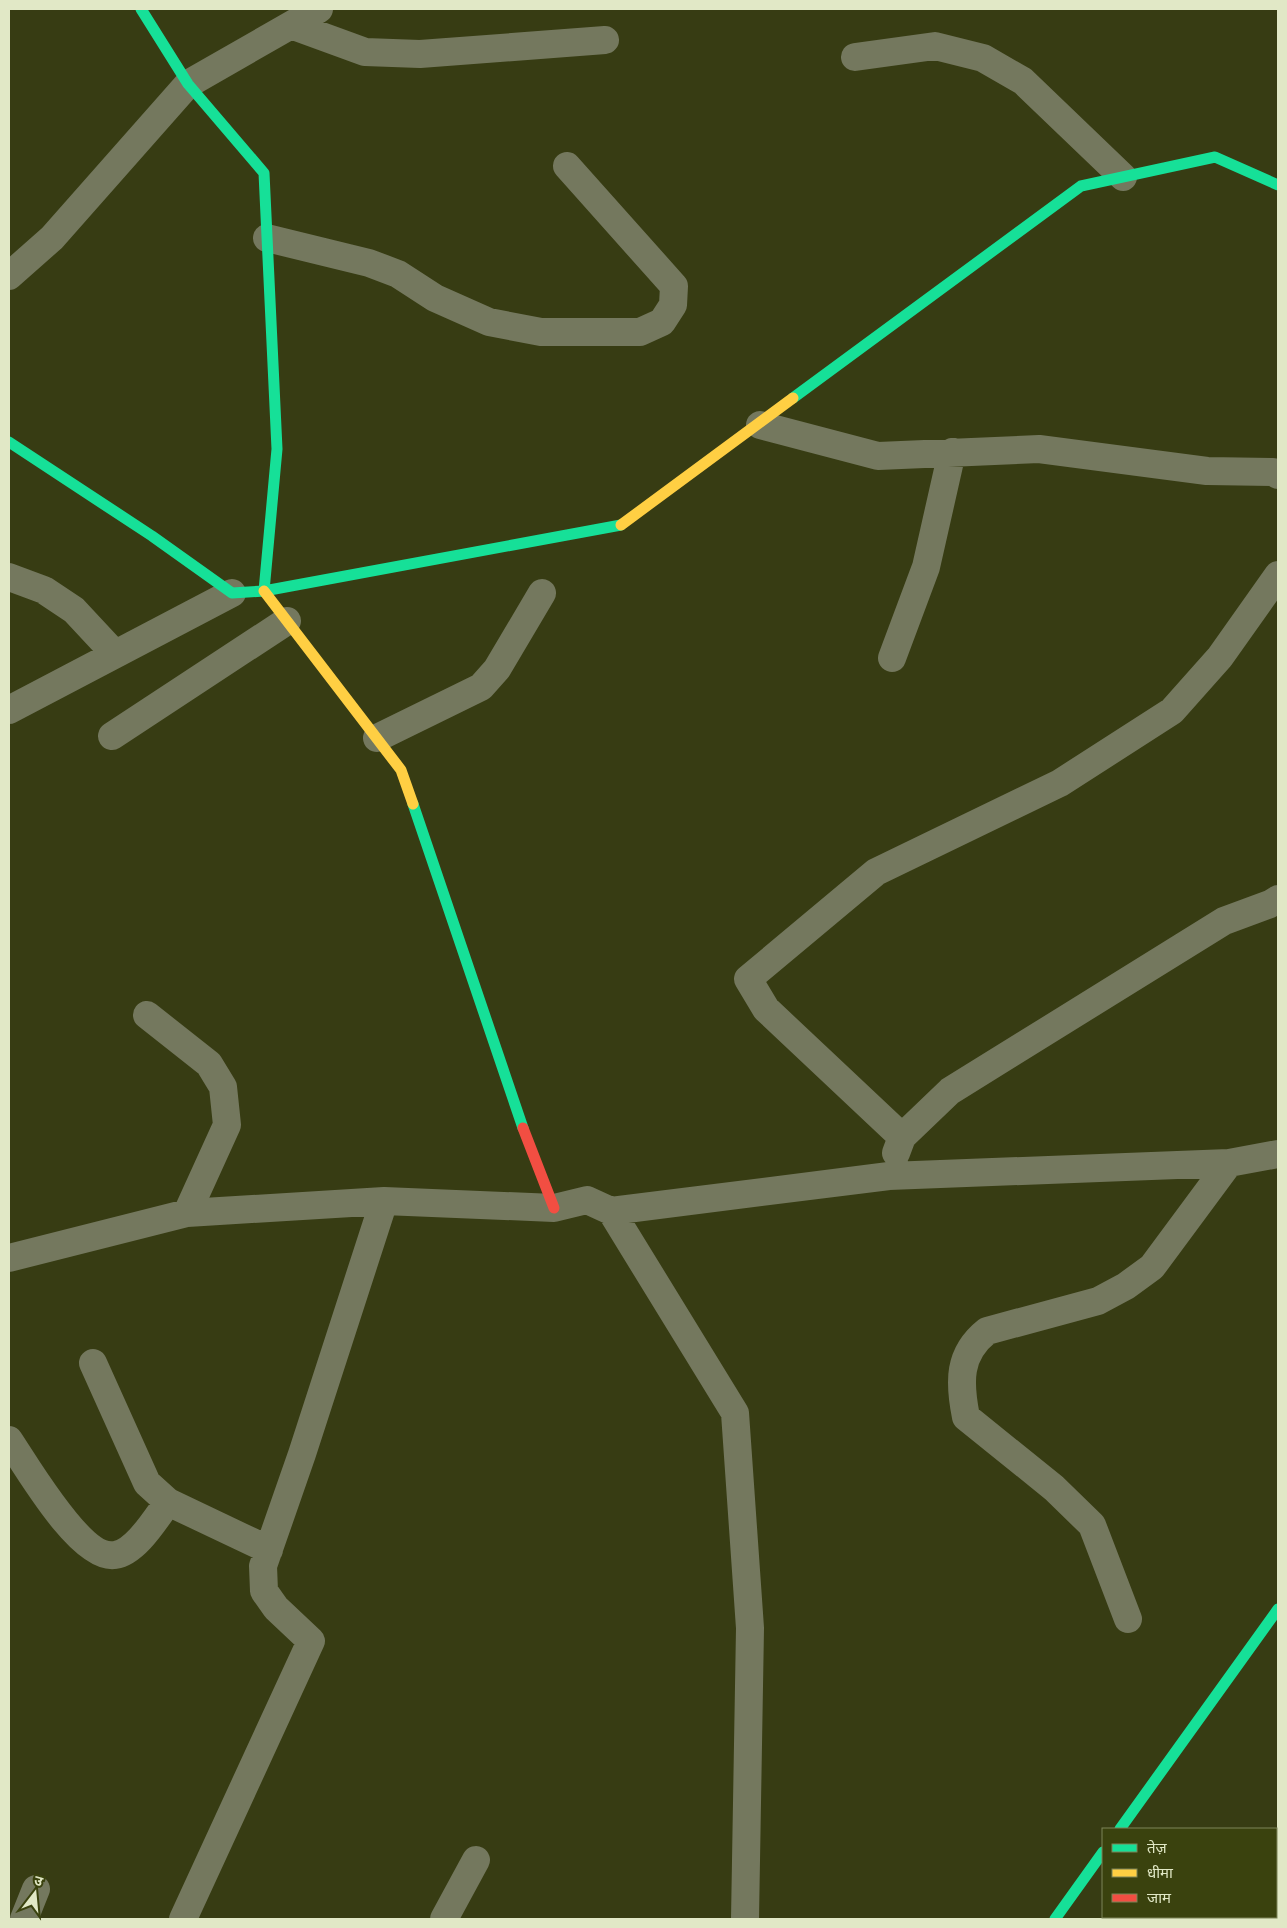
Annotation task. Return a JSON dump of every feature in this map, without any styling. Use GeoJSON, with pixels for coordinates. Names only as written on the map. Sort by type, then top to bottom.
{"type":"FeatureCollection","features":[{"type":"Feature","properties":{"kind":"street"},"geometry":{"type":"LineString","coordinates":[[142,9],[188,84],[264,173],[277,449],[264,591],[401,770],[525,1133],[554,1208]]}},
{"type":"Feature","properties":{"kind":"street"},"geometry":{"type":"LineString","coordinates":[[9,276],[52,238],[188,84],[319,9]]}},
{"type":"Feature","properties":{"kind":"street"},"geometry":{"type":"LineString","coordinates":[[291,25],[365,52],[420,54],[605,40]]}},
{"type":"Feature","properties":{"kind":"street"},"geometry":{"type":"LineString","coordinates":[[855,57],[935,46],[983,58],[1023,81],[1122,177]]}},
{"type":"Feature","properties":{"kind":"street"},"geometry":{"type":"LineString","coordinates":[[9,710],[232,593],[264,591],[620,526],[760,425],[1081,186],[1215,157],[1278,185]]}},
{"type":"Feature","properties":{"kind":"street"},"geometry":{"type":"LineString","coordinates":[[267,238],[369,263],[398,274],[435,298],[498,323],[541,332],[640,332],[662,322],[673,305],[674,286],[567,166]]}},
{"type":"Feature","properties":{"kind":"street"},"geometry":{"type":"LineString","coordinates":[[760,425],[878,456],[1039,449],[1207,471],[1273,472],[1278,475]]}},
{"type":"Feature","properties":{"kind":"street"},"geometry":{"type":"LineString","coordinates":[[9,442],[152,536],[232,593]]}},
{"type":"Feature","properties":{"kind":"street"},"geometry":{"type":"LineString","coordinates":[[892,658],[926,567],[952,452]]}},
{"type":"Feature","properties":{"kind":"street"},"geometry":{"type":"LineString","coordinates":[[902,1137],[766,1010],[748,979],[876,872],[1060,783],[1172,711],[1220,656],[1278,575]]}},
{"type":"Feature","properties":{"kind":"street"},"geometry":{"type":"LineString","coordinates":[[9,577],[44,590],[74,610],[115,654]]}},
{"type":"Feature","properties":{"kind":"street"},"geometry":{"type":"LineString","coordinates":[[378,738],[481,687],[497,668],[542,593]]}},
{"type":"Feature","properties":{"kind":"street"},"geometry":{"type":"LineString","coordinates":[[112,736],[287,621]]}},
{"type":"Feature","properties":{"kind":"street"},"geometry":{"type":"LineString","coordinates":[[889,1176],[902,1137],[950,1091],[1224,921],[1270,904],[1278,899]]}},
{"type":"Feature","properties":{"kind":"street"},"geometry":{"type":"LineString","coordinates":[[147,1015],[209,1064],[223,1087],[227,1125],[187,1212]]}},
{"type":"Feature","properties":{"kind":"street"},"geometry":{"type":"LineString","coordinates":[[9,1258],[187,1212],[384,1201],[554,1208],[587,1200],[611,1210],[889,1176],[1229,1163],[1278,1154]]}},
{"type":"Feature","properties":{"kind":"street"},"geometry":{"type":"LineString","coordinates":[[1128,1620],[1092,1525],[1077,1508],[1054,1488],[966,1416],[960,1377],[974,1342],[987,1331],[1098,1301],[1126,1286],[1152,1267],[1229,1163]]}},
{"type":"Feature","properties":{"kind":"street"},"geometry":{"type":"LineString","coordinates":[[183,1919],[312,1641],[276,1608],[264,1591],[263,1566],[384,1201]]}},
{"type":"Feature","properties":{"kind":"street"},"geometry":{"type":"LineString","coordinates":[[611,1210],[735,1413],[750,1628],[745,1919]]}},
{"type":"Feature","properties":{"kind":"street"},"geometry":{"type":"LineString","coordinates":[[93,1363],[147,1483],[168,1502],[269,1550]]}},
{"type":"Feature","properties":{"kind":"street"},"geometry":{"type":"LineString","coordinates":[[9,1440],[69,1528],[100,1553],[115,1555],[137,1543],[168,1502]]}},
{"type":"Feature","properties":{"kind":"street"},"geometry":{"type":"LineString","coordinates":[[1121,1828],[1278,1609]]}},
{"type":"Feature","properties":{"kind":"street"},"geometry":{"type":"LineString","coordinates":[[1055,1919],[1102,1853]]}},
{"type":"Feature","properties":{"kind":"street"},"geometry":{"type":"LineString","coordinates":[[444,1919],[476,1860]]}},
{"type":"Feature","properties":{"kind":"street"},"geometry":{"type":"LineString","coordinates":[[24,1919],[36,1890]]}},
{"type":"Feature","properties":{"kind":"traffic: fast"},"geometry":{"type":"LineString","coordinates":[[141,9],[188,84],[264,173],[277,449],[264,591]]}},
{"type":"Feature","properties":{"kind":"traffic: fast"},"geometry":{"type":"LineString","coordinates":[[793,398],[1081,186],[1215,157],[1278,185]]}},
{"type":"Feature","properties":{"kind":"traffic: fast"},"geometry":{"type":"LineString","coordinates":[[9,442],[152,536],[232,593],[264,591],[621,525]]}},
{"type":"Feature","properties":{"kind":"traffic: fast"},"geometry":{"type":"LineString","coordinates":[[413,804],[523,1128]]}},
{"type":"Feature","properties":{"kind":"traffic: fast"},"geometry":{"type":"LineString","coordinates":[[1121,1828],[1278,1609]]}},
{"type":"Feature","properties":{"kind":"traffic: fast"},"geometry":{"type":"LineString","coordinates":[[1055,1919],[1102,1853]]}},
{"type":"Feature","properties":{"kind":"traffic: slow"},"geometry":{"type":"LineString","coordinates":[[621,525],[793,398]]}},
{"type":"Feature","properties":{"kind":"traffic: slow"},"geometry":{"type":"LineString","coordinates":[[264,591],[401,770],[413,804]]}},
{"type":"Feature","properties":{"kind":"traffic: jam"},"geometry":{"type":"LineString","coordinates":[[523,1128],[554,1208]]}}]}
